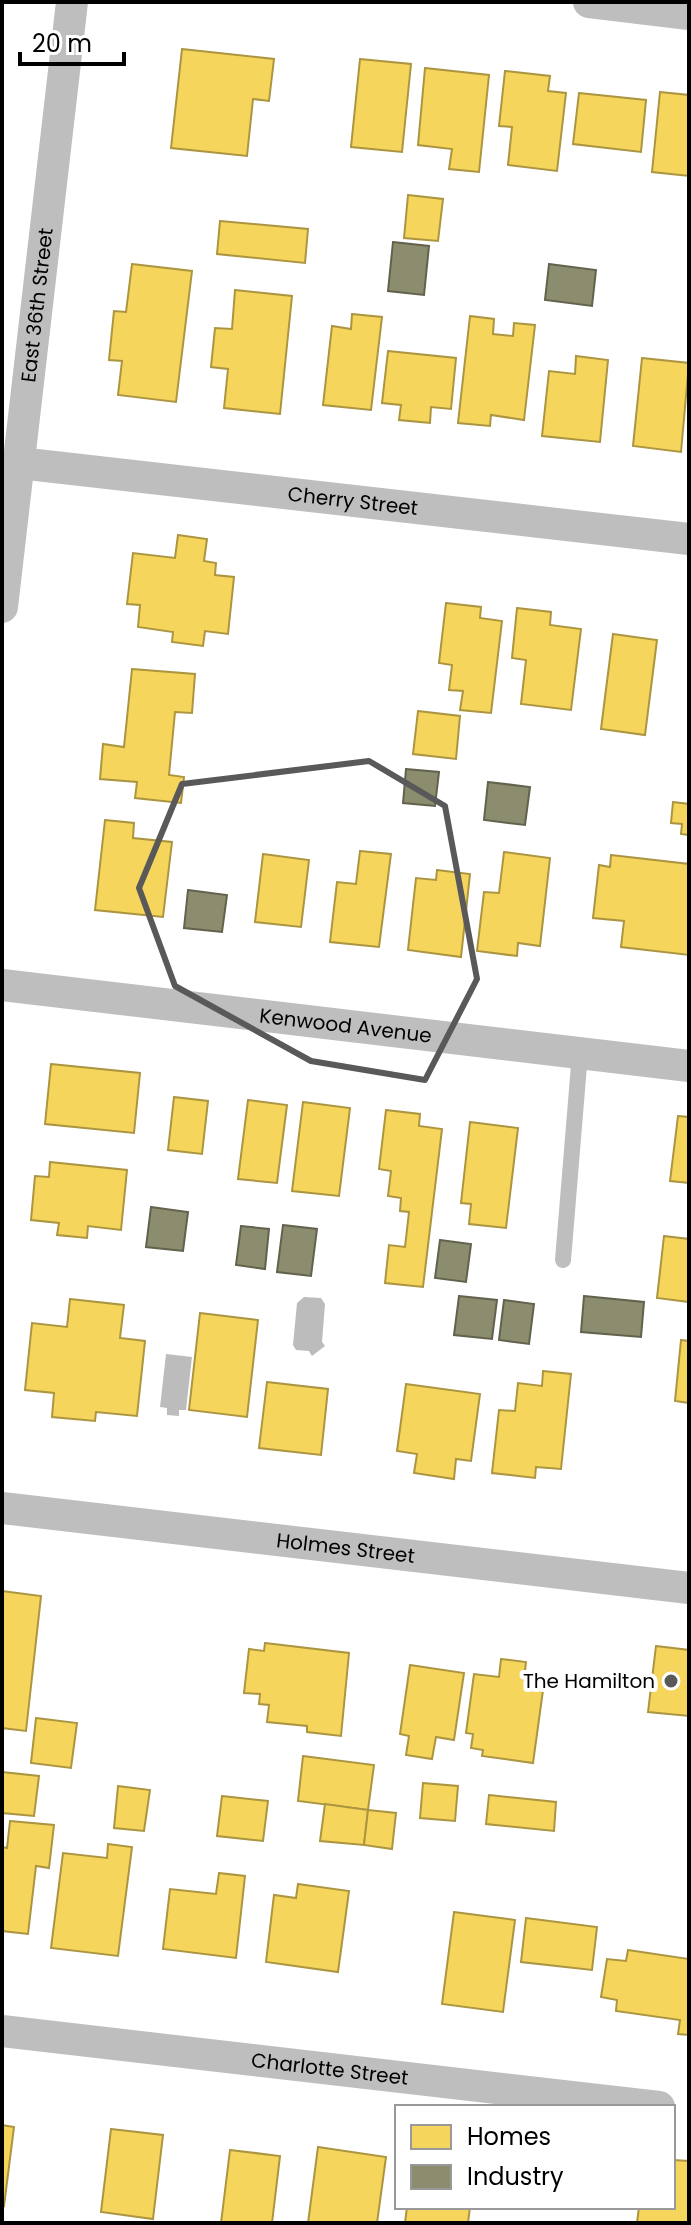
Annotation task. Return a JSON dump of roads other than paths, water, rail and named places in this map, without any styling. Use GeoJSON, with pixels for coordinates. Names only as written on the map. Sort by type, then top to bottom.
{"type":"FeatureCollection","features":[{"type":"Feature","properties":{"kind":"street","name":"East 36th Street"},"geometry":{"type":"LineString","coordinates":[[2,607],[72,2]]}},
{"type":"Feature","properties":{"kind":"street"},"geometry":{"type":"LineString","coordinates":[[589,2],[689,14]]}},
{"type":"Feature","properties":{"kind":"street","name":"Cherry Street"},"geometry":{"type":"LineString","coordinates":[[19,463],[689,539]]}},
{"type":"Feature","properties":{"kind":"street","name":"Kenwood Avenue"},"geometry":{"type":"LineString","coordinates":[[2,985],[689,1066]]}},
{"type":"Feature","properties":{"kind":"street","name":"Holmes Street"},"geometry":{"type":"LineString","coordinates":[[2,1508],[689,1588]]}},
{"type":"Feature","properties":{"kind":"street","name":"Charlotte Street"},"geometry":{"type":"LineString","coordinates":[[2,2031],[642,2105]]}},
{"type":"Feature","properties":{"kind":"lane"},"geometry":{"type":"LineString","coordinates":[[563,1260],[580,1053]]}},
{"type":"Feature","properties":{"kind":"place","name":"The Hamilton"},"geometry":{"type":"Point","coordinates":[671,1681]}}]}
